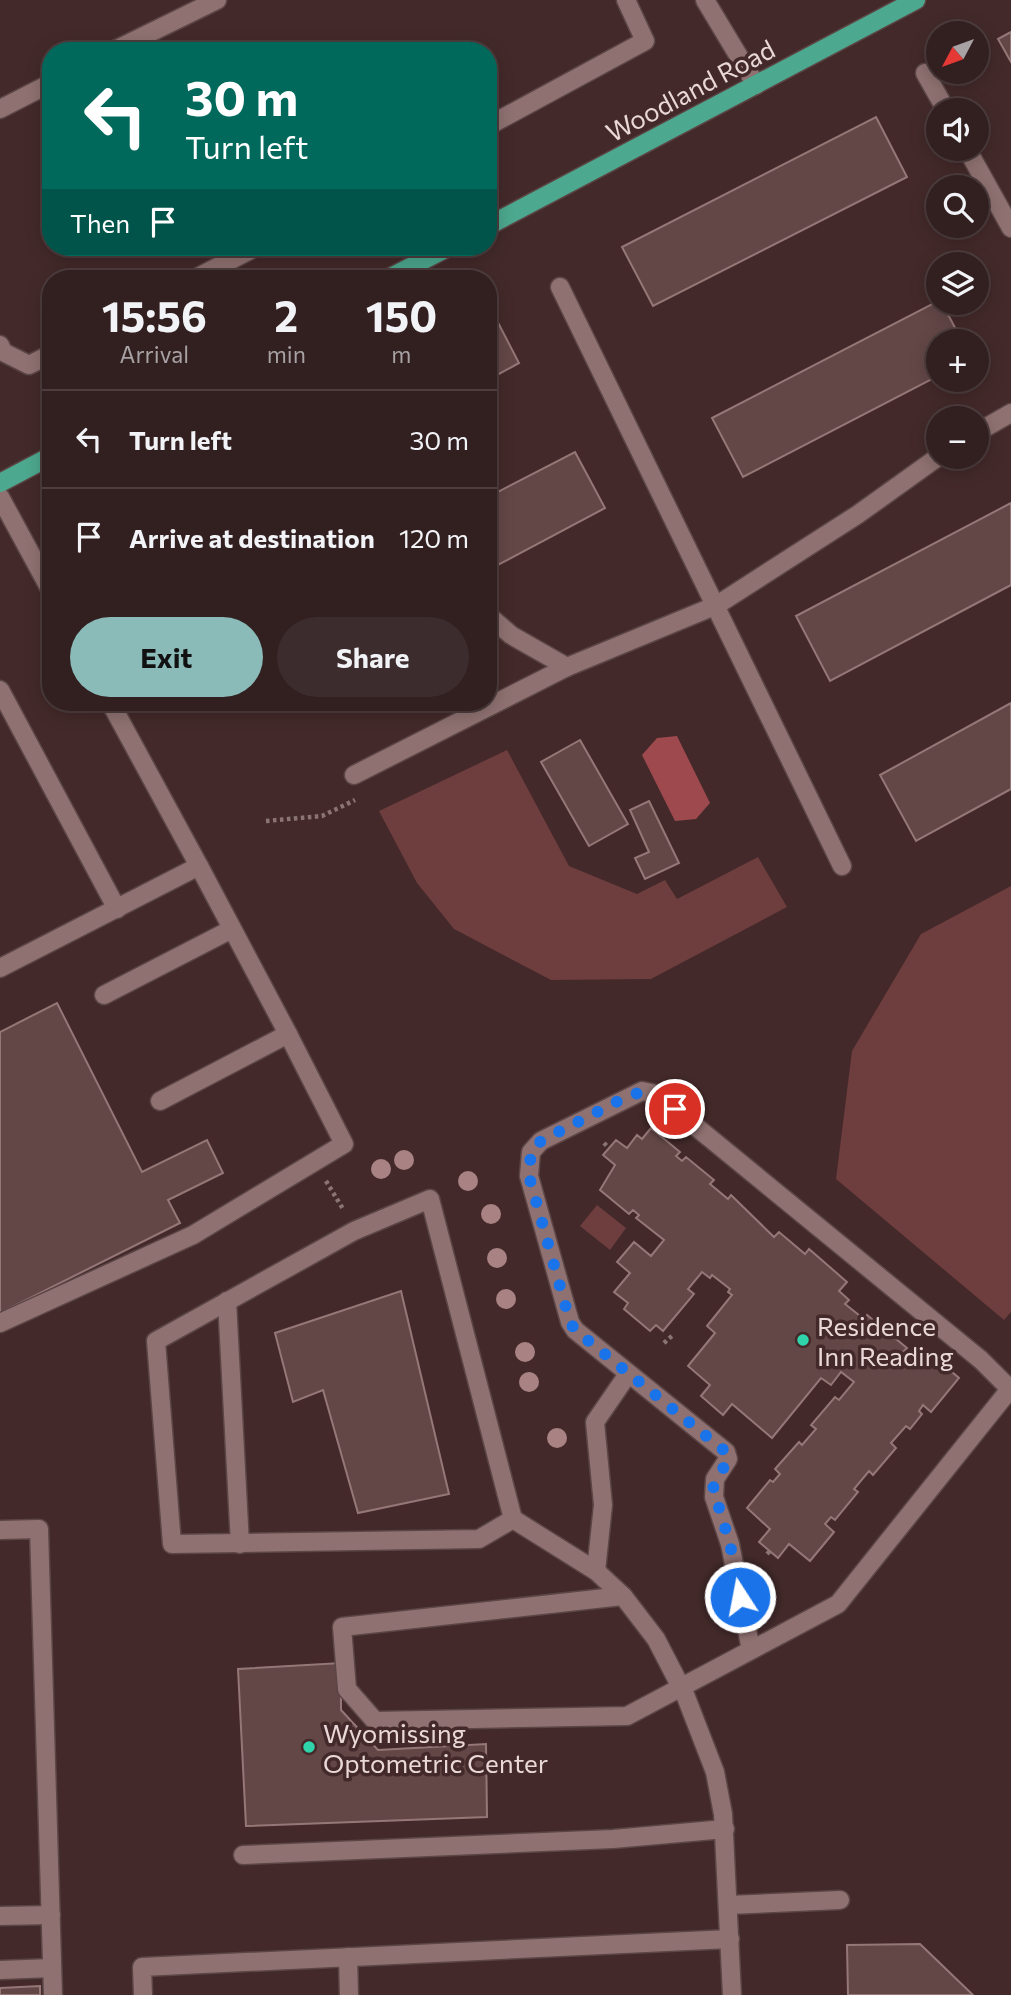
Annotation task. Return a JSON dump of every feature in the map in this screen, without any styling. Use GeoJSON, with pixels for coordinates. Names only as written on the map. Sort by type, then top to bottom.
{"type":"FeatureCollection","features":[{"type":"Feature","properties":{"kind":"main road","name":"Woodland Road"},"geometry":{"type":"LineString","coordinates":[[497,221],[916,0]]}},
{"type":"Feature","properties":{"kind":"main road"},"geometry":{"type":"LineString","coordinates":[[404,270],[432,256]]}},
{"type":"Feature","properties":{"kind":"main road"},"geometry":{"type":"LineString","coordinates":[[0,483],[42,461]]}},
{"type":"Feature","properties":{"kind":"street"},"geometry":{"type":"LineString","coordinates":[[131,42],[217,0]]}},
{"type":"Feature","properties":{"kind":"street"},"geometry":{"type":"LineString","coordinates":[[497,121],[645,41],[626,0]]}},
{"type":"Feature","properties":{"kind":"street"},"geometry":{"type":"LineString","coordinates":[[705,0],[756,85]]}},
{"type":"Feature","properties":{"kind":"street"},"geometry":{"type":"LineString","coordinates":[[925,73],[939,98]]}},
{"type":"Feature","properties":{"kind":"street"},"geometry":{"type":"LineString","coordinates":[[0,109],[42,88]]}},
{"type":"Feature","properties":{"kind":"street"},"geometry":{"type":"LineString","coordinates":[[974,161],[1011,229]]}},
{"type":"Feature","properties":{"kind":"street"},"geometry":{"type":"LineString","coordinates":[[211,270],[239,256]]}},
{"type":"Feature","properties":{"kind":"street"},"geometry":{"type":"LineString","coordinates":[[560,287],[842,866]]}},
{"type":"Feature","properties":{"kind":"street"},"geometry":{"type":"LineString","coordinates":[[0,345],[3,352],[29,365],[42,358]]}},
{"type":"Feature","properties":{"kind":"street"},"geometry":{"type":"LineString","coordinates":[[989,426],[1011,413]]}},
{"type":"Feature","properties":{"kind":"street"},"geometry":{"type":"LineString","coordinates":[[497,702],[567,667],[717,605],[857,515],[926,466]]}},
{"type":"Feature","properties":{"kind":"street"},"geometry":{"type":"LineString","coordinates":[[0,497],[42,574]]}},
{"type":"Feature","properties":{"kind":"street"},"geometry":{"type":"LineString","coordinates":[[497,623],[510,635],[567,667]]}},
{"type":"Feature","properties":{"kind":"street"},"geometry":{"type":"LineString","coordinates":[[0,690],[117,909]]}},
{"type":"Feature","properties":{"kind":"street"},"geometry":{"type":"LineString","coordinates":[[0,1323],[193,1234],[344,1144],[115,711]]}},
{"type":"Feature","properties":{"kind":"street"},"geometry":{"type":"LineString","coordinates":[[354,775],[480,711]]}},
{"type":"Feature","properties":{"kind":"street"},"geometry":{"type":"LineString","coordinates":[[0,968],[199,866]]}},
{"type":"Feature","properties":{"kind":"street"},"geometry":{"type":"LineString","coordinates":[[104,995],[232,929]]}},
{"type":"Feature","properties":{"kind":"street"},"geometry":{"type":"LineString","coordinates":[[160,1101],[288,1034]]}},
{"type":"Feature","properties":{"kind":"street"},"geometry":{"type":"LineString","coordinates":[[623,1596],[342,1627],[347,1689],[375,1721],[626,1716],[751,1650],[845,1597],[1010,1389],[999,1374],[656,1094],[642,1091],[541,1141],[531,1152],[529,1176],[570,1322],[582,1337],[726,1452],[728,1459],[715,1479],[714,1497],[730,1544],[751,1650]]}},
{"type":"Feature","properties":{"kind":"street"},"geometry":{"type":"LineString","coordinates":[[513,1519],[479,1539],[172,1544],[156,1341],[354,1231],[430,1199],[513,1519],[596,1571],[623,1596],[656,1639],[703,1736],[715,1773],[725,1829],[732,1995]]}},
{"type":"Feature","properties":{"kind":"street"},"geometry":{"type":"LineString","coordinates":[[227,1301],[240,1544]]}},
{"type":"Feature","properties":{"kind":"street"},"geometry":{"type":"LineString","coordinates":[[596,1571],[603,1505],[595,1422],[628,1374]]}},
{"type":"Feature","properties":{"kind":"street"},"geometry":{"type":"LineString","coordinates":[[0,1530],[39,1530],[53,1995]]}},
{"type":"Feature","properties":{"kind":"street"},"geometry":{"type":"LineString","coordinates":[[243,1855],[613,1839],[725,1829]]}},
{"type":"Feature","properties":{"kind":"street"},"geometry":{"type":"LineString","coordinates":[[729,1905],[840,1900]]}},
{"type":"Feature","properties":{"kind":"street"},"geometry":{"type":"LineString","coordinates":[[0,1916],[51,1915]]}},
{"type":"Feature","properties":{"kind":"street"},"geometry":{"type":"LineString","coordinates":[[143,1995],[142,1967],[730,1939]]}},
{"type":"Feature","properties":{"kind":"street"},"geometry":{"type":"LineString","coordinates":[[348,1958],[349,1995]]}},
{"type":"Feature","properties":{"kind":"street"},"geometry":{"type":"LineString","coordinates":[[0,1970],[52,1968]]}},
{"type":"Feature","properties":{"kind":"path"},"geometry":{"type":"LineString","coordinates":[[266,821],[321,816],[341,807]]}},
{"type":"Feature","properties":{"kind":"path"},"geometry":{"type":"LineString","coordinates":[[604,1143],[609,1147]]}},
{"type":"Feature","properties":{"kind":"path"},"geometry":{"type":"LineString","coordinates":[[314,1163],[354,1231]]}},
{"type":"Feature","properties":{"kind":"path"},"geometry":{"type":"LineString","coordinates":[[664,1343],[674,1334]]}},
{"type":"Feature","properties":{"kind":"shaded area"},"geometry":{"type":"Polygon","coordinates":[[[677,736],[710,803],[696,819],[675,821],[642,755],[657,738],[677,736]]]}},
{"type":"Feature","properties":{"kind":"shaded area"},"geometry":{"type":"Polygon","coordinates":[[[507,750],[569,866],[637,894],[665,880],[677,899],[758,857],[787,907],[651,979],[551,980],[454,929],[417,883],[379,811],[507,750]]]}},
{"type":"Feature","properties":{"kind":"shaded area"},"geometry":{"type":"Polygon","coordinates":[[[1011,886],[1011,1312],[1004,1320],[836,1179],[852,1051],[921,934],[1011,886]]]}},
{"type":"Feature","properties":{"kind":"shaded area"},"geometry":{"type":"Polygon","coordinates":[[[597,1205],[626,1228],[610,1250],[580,1226],[597,1205]]]}},
{"type":"Feature","properties":{"kind":"building"},"geometry":{"type":"Polygon","coordinates":[[[1011,32],[1011,62],[998,39],[1011,32]]]}},
{"type":"Feature","properties":{"kind":"building"},"geometry":{"type":"Polygon","coordinates":[[[876,117],[907,177],[653,306],[622,247],[876,117]]]}},
{"type":"Feature","properties":{"kind":"building"},"geometry":{"type":"Polygon","coordinates":[[[926,307],[926,315],[948,315],[956,329],[926,329],[926,382],[743,477],[712,418],[926,307]]]}},
{"type":"Feature","properties":{"kind":"building"},"geometry":{"type":"Polygon","coordinates":[[[497,321],[519,363],[497,375],[497,321]]]}},
{"type":"Feature","properties":{"kind":"building"},"geometry":{"type":"Polygon","coordinates":[[[575,452],[605,508],[497,565],[497,492],[575,452]]]}},
{"type":"Feature","properties":{"kind":"building"},"geometry":{"type":"Polygon","coordinates":[[[1011,503],[1011,585],[830,681],[796,616],[1011,503]]]}},
{"type":"Feature","properties":{"kind":"building"},"geometry":{"type":"Polygon","coordinates":[[[1011,703],[1011,789],[916,841],[880,775],[1011,703]]]}},
{"type":"Feature","properties":{"kind":"building"},"geometry":{"type":"Polygon","coordinates":[[[580,740],[628,824],[589,846],[541,762],[580,740]]]}},
{"type":"Feature","properties":{"kind":"building"},"geometry":{"type":"Polygon","coordinates":[[[649,801],[679,863],[645,879],[635,858],[649,852],[630,810],[649,801]]]}},
{"type":"Feature","properties":{"kind":"building"},"geometry":{"type":"Polygon","coordinates":[[[57,1003],[142,1172],[207,1140],[223,1173],[168,1200],[180,1223],[0,1313],[0,1032],[57,1003]]]}},
{"type":"Feature","properties":{"kind":"building","name":"Residence Inn Reading"},"geometry":{"type":"Polygon","coordinates":[[[651,1128],[680,1152],[676,1156],[682,1161],[686,1157],[714,1180],[710,1184],[728,1199],[731,1195],[774,1237],[779,1232],[805,1254],[809,1249],[847,1282],[839,1291],[849,1300],[845,1304],[864,1319],[867,1315],[907,1348],[904,1351],[918,1362],[927,1351],[959,1378],[931,1412],[923,1405],[919,1411],[922,1414],[910,1429],[906,1426],[891,1443],[896,1448],[873,1475],[869,1471],[854,1489],[858,1492],[835,1520],[831,1517],[825,1524],[834,1532],[810,1561],[789,1544],[778,1558],[759,1542],[770,1529],[747,1508],[770,1480],[773,1482],[780,1474],[775,1469],[799,1442],[802,1445],[816,1429],[811,1425],[835,1397],[839,1400],[854,1382],[841,1372],[831,1385],[821,1378],[772,1438],[732,1404],[723,1415],[701,1396],[710,1385],[688,1366],[715,1333],[707,1326],[732,1295],[728,1292],[730,1289],[712,1275],[710,1278],[702,1272],[688,1289],[694,1294],[663,1331],[656,1325],[650,1331],[624,1309],[628,1303],[614,1292],[630,1273],[617,1262],[634,1242],[651,1256],[664,1240],[636,1218],[639,1215],[633,1210],[629,1214],[600,1190],[615,1165],[603,1155],[616,1140],[627,1148],[637,1135],[642,1139],[651,1128]]]}},
{"type":"Feature","properties":{"kind":"building"},"geometry":{"type":"Polygon","coordinates":[[[401,1291],[449,1494],[358,1513],[323,1390],[293,1402],[275,1333],[401,1291]]]}},
{"type":"Feature","properties":{"kind":"building","name":"Wyomissing Optometric Center"},"geometry":{"type":"Polygon","coordinates":[[[341,1663],[341,1710],[378,1750],[486,1744],[487,1817],[246,1826],[238,1669],[341,1663]]]}},
{"type":"Feature","properties":{"kind":"building"},"geometry":{"type":"Polygon","coordinates":[[[920,1944],[973,1995],[848,1995],[847,1945],[920,1944]]]}},
{"type":"Feature","properties":{"kind":"building"},"geometry":{"type":"Polygon","coordinates":[[[40,1986],[40,1995],[0,1995],[0,1988],[40,1986]]]}},
{"type":"Feature","properties":{"kind":"place","name":"Residence Inn Reading"},"geometry":{"type":"Point","coordinates":[803,1340]}},
{"type":"Feature","properties":{"kind":"place","name":"Wyomissing Optometric Center"},"geometry":{"type":"Point","coordinates":[309,1747]}},
{"type":"Feature","properties":{"kind":"route"},"geometry":{"type":"LineString","coordinates":[[675,1109],[656,1094],[642,1091],[628,1096],[541,1141],[531,1152],[529,1176],[570,1322],[575,1330],[726,1452],[728,1459],[715,1479],[713,1488],[730,1544],[740,1597]]}}]}
